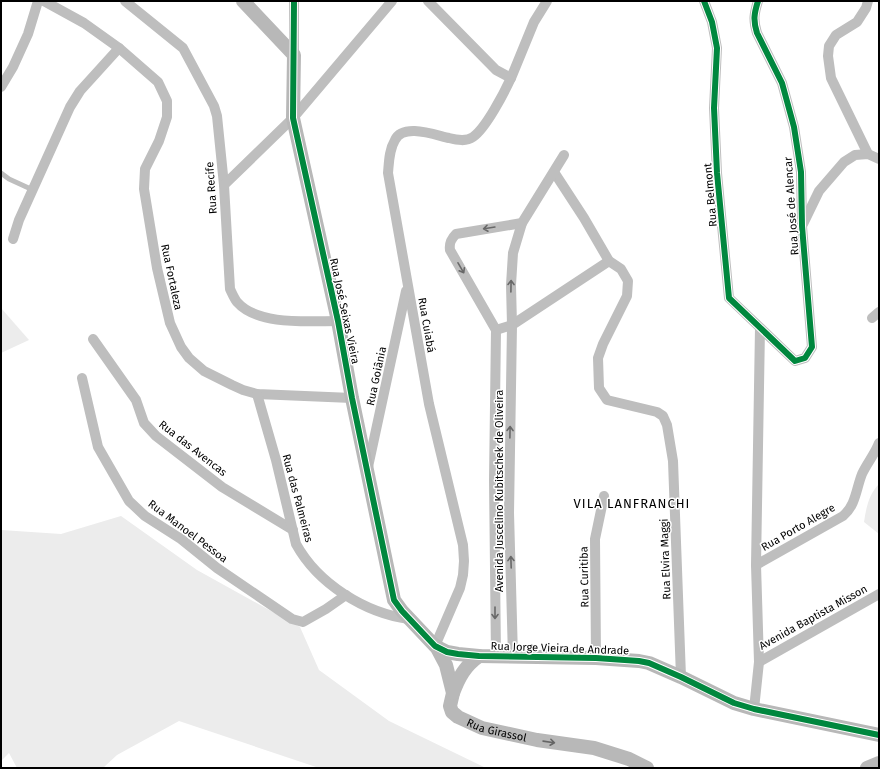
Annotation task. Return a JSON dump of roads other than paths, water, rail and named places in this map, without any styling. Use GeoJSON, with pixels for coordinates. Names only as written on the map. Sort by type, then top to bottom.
{"type":"FeatureCollection","features":[{"type":"Feature","properties":{"kind":"street"},"geometry":{"type":"LineString","coordinates":[[1,87],[13,67],[28,34],[38,1]]}},
{"type":"Feature","properties":{"kind":"street","name":"Rua Fortaleza"},"geometry":{"type":"LineString","coordinates":[[44,1],[84,23],[119,48],[158,82],[167,101],[167,117],[159,141],[145,169],[144,189],[157,268],[170,323],[181,347],[189,358],[204,371],[243,390],[257,394],[352,398]]}},
{"type":"Feature","properties":{"kind":"street","name":"Rua Recife"},"geometry":{"type":"LineString","coordinates":[[125,1],[182,48],[214,106],[217,116],[224,185],[230,289],[237,302],[248,312],[262,317],[280,320],[338,321]]}},
{"type":"Feature","properties":{"kind":"street"},"geometry":{"type":"LineString","coordinates":[[243,1],[294,56]]}},
{"type":"Feature","properties":{"kind":"street","name":"Rua José Seixas Vieira"},"geometry":{"type":"LineString","coordinates":[[294,1],[293,118],[338,321],[352,398],[394,600],[409,619]]}},
{"type":"Feature","properties":{"kind":"street"},"geometry":{"type":"LineString","coordinates":[[224,185],[293,118],[392,1]]}},
{"type":"Feature","properties":{"kind":"street"},"geometry":{"type":"LineString","coordinates":[[428,1],[496,70],[511,78],[534,22],[547,1]]}},
{"type":"Feature","properties":{"kind":"street","name":"Rua Belmont"},"geometry":{"type":"LineString","coordinates":[[704,1],[712,22],[717,48],[714,108],[716,151],[729,298],[795,361]]}},
{"type":"Feature","properties":{"kind":"street","name":"Rua José de Alencar"},"geometry":{"type":"LineString","coordinates":[[758,1],[753,16],[754,24],[782,83],[794,127],[801,172],[802,226],[812,347],[805,358],[795,361]]}},
{"type":"Feature","properties":{"kind":"street"},"geometry":{"type":"LineString","coordinates":[[868,1],[866,8],[857,22],[836,35],[829,46],[828,56],[831,78],[868,154]]}},
{"type":"Feature","properties":{"kind":"street"},"geometry":{"type":"LineString","coordinates":[[13,239],[19,220],[70,107],[80,91],[119,48]]}},
{"type":"Feature","properties":{"kind":"street","name":"Rua Cuiabá"},"geometry":{"type":"LineString","coordinates":[[436,646],[460,588],[464,561],[460,529],[429,404],[407,285],[388,173],[390,155],[395,139],[404,132],[418,131],[460,140],[472,138],[481,129],[505,92],[511,78]]}},
{"type":"Feature","properties":{"kind":"street"},"geometry":{"type":"LineString","coordinates":[[802,226],[818,191],[844,162],[855,155],[868,154],[879,159]]}},
{"type":"Feature","properties":{"kind":"street","name":"Avenida Juscelino Kubitschek de Oliveira"},"geometry":{"type":"LineString","coordinates":[[513,657],[509,513],[512,325],[511,285],[513,253],[522,223],[564,155]]}},
{"type":"Feature","properties":{"kind":"street","name":"Rua Elvira Maggi"},"geometry":{"type":"LineString","coordinates":[[554,172],[584,218],[609,261],[621,269],[628,281],[624,302],[603,344],[598,358],[599,388],[607,400],[656,412],[662,416],[667,425],[673,461],[682,677]]}},
{"type":"Feature","properties":{"kind":"street"},"geometry":{"type":"LineString","coordinates":[[522,223],[456,234],[449,244],[450,250],[496,330],[512,325],[609,261]]}},
{"type":"Feature","properties":{"kind":"street","name":"Rua Goiânia"},"geometry":{"type":"LineString","coordinates":[[368,471],[407,285]]}},
{"type":"Feature","properties":{"kind":"street"},"geometry":{"type":"LineString","coordinates":[[754,709],[759,662],[756,565],[760,328]]}},
{"type":"Feature","properties":{"kind":"street","name":"Avenida Juscelino Kubitschek de Oliveira"},"geometry":{"type":"LineString","coordinates":[[496,330],[494,514],[496,656]]}},
{"type":"Feature","properties":{"kind":"street","name":"Rua das Avencas"},"geometry":{"type":"LineString","coordinates":[[93,339],[136,400],[144,423],[156,436],[222,487],[293,530]]}},
{"type":"Feature","properties":{"kind":"street","name":"Rua Manoel Pessoa"},"geometry":{"type":"LineString","coordinates":[[82,378],[98,447],[129,501],[145,516],[181,539],[217,568],[292,619],[303,622],[326,609],[346,595]]}},
{"type":"Feature","properties":{"kind":"street","name":"Rua das Palmeiras"},"geometry":{"type":"LineString","coordinates":[[257,394],[276,460],[296,544],[303,556],[333,586],[346,595],[378,612],[409,619]]}},
{"type":"Feature","properties":{"kind":"street","name":"Rua Porto Alegre"},"geometry":{"type":"LineString","coordinates":[[756,565],[843,516],[849,511],[854,502],[862,473],[879,443]]}},
{"type":"Feature","properties":{"kind":"street","name":"Rua Curitiba"},"geometry":{"type":"LineString","coordinates":[[596,658],[595,540],[604,496]]}},
{"type":"Feature","properties":{"kind":"street"},"geometry":{"type":"LineString","coordinates":[[494,514],[509,513]]}},
{"type":"Feature","properties":{"kind":"street","name":"Avenida Baptista Misson"},"geometry":{"type":"LineString","coordinates":[[759,662],[879,594]]}},
{"type":"Feature","properties":{"kind":"street","name":"Rua Jorge Vieira de Andrade"},"geometry":{"type":"LineString","coordinates":[[409,619],[436,646],[447,652],[479,656],[596,658],[639,661],[649,663],[682,677],[734,703],[754,709],[879,734]]}},
{"type":"Feature","properties":{"kind":"street","name":"Rua Girassol"},"geometry":{"type":"LineString","coordinates":[[436,646],[446,665],[453,693],[450,706],[452,712],[458,717],[482,728],[537,740],[594,748],[629,759],[647,768]]}},
{"type":"Feature","properties":{"kind":"street"},"geometry":{"type":"LineString","coordinates":[[453,693],[464,670],[469,663],[479,656]]}},
{"type":"Feature","properties":{"kind":"street"},"geometry":{"type":"LineString","coordinates":[[867,768],[879,763]]}},
{"type":"Feature","properties":{"kind":"lane"},"geometry":{"type":"LineString","coordinates":[[1,173],[9,179],[33,190]]}},
{"type":"Feature","properties":{"kind":"district","name":"VILA LANFRANCHI"},"geometry":{"type":"Point","coordinates":[632,503]}}]}
